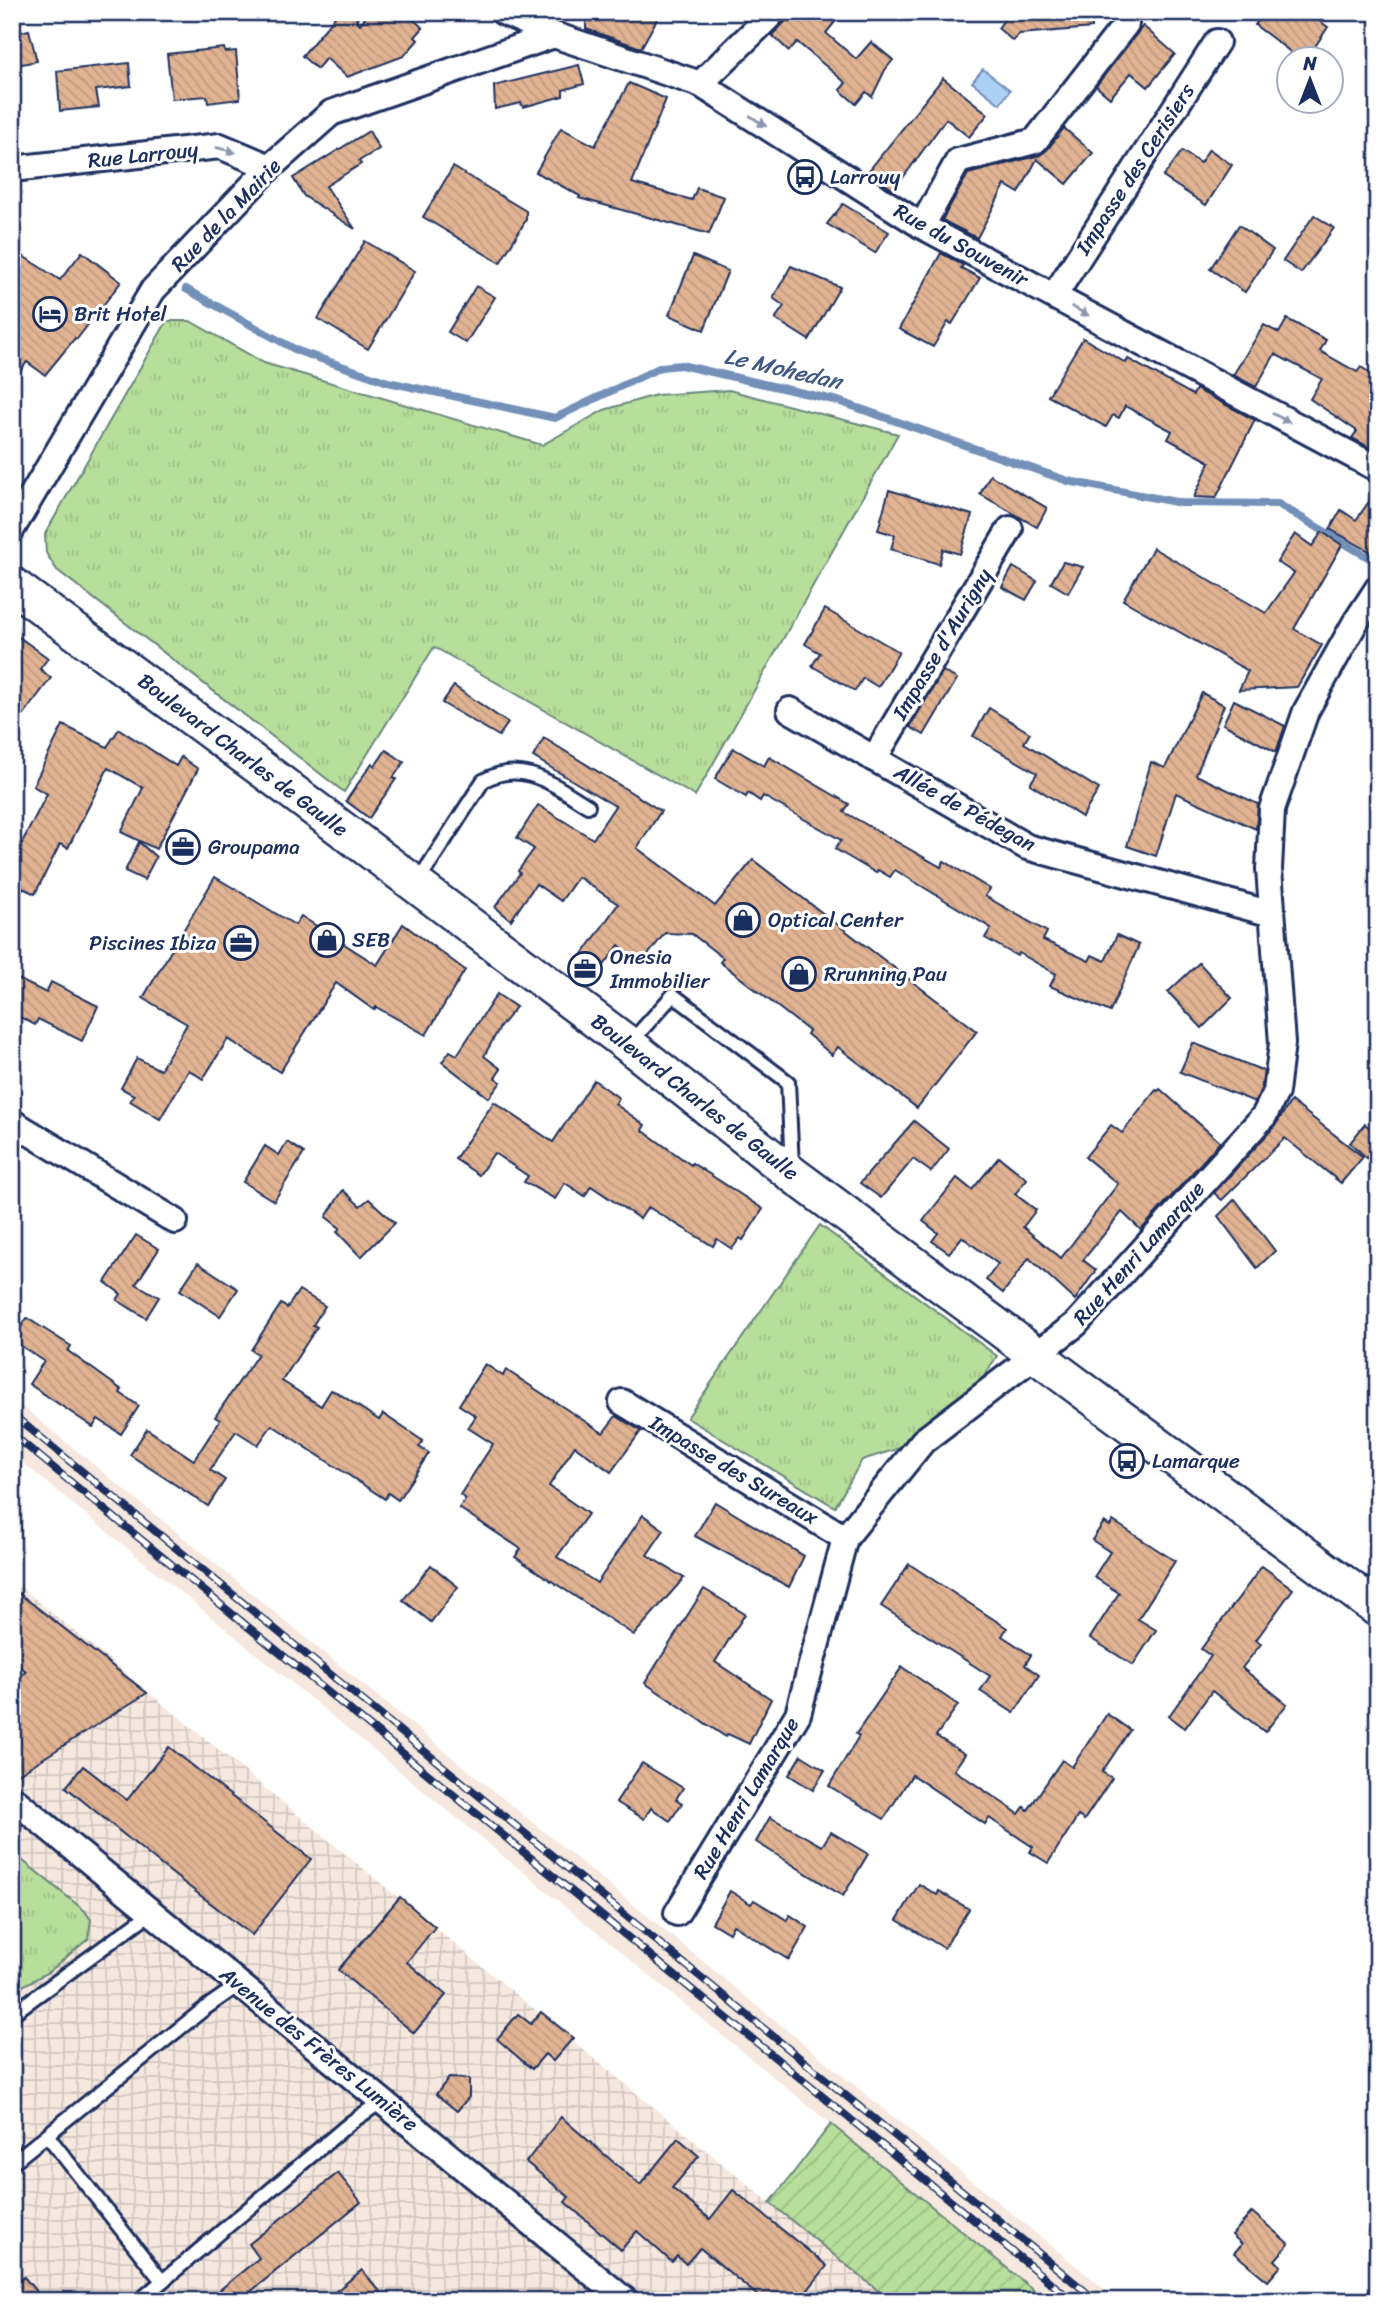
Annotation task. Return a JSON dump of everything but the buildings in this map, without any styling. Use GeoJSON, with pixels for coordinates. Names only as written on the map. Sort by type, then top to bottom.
{"type":"FeatureCollection","features":[{"type":"Feature","properties":{"kind":"main road","name":"Boulevard Charles de Gaulle"},"geometry":{"type":"LineString","coordinates":[[13,589],[416,884],[629,1045],[792,1174],[1378,1609]]}},
{"type":"Feature","properties":{"kind":"street","name":"Rue du Souvenir"},"geometry":{"type":"LineString","coordinates":[[503,12],[554,35],[700,84],[922,226],[1378,470]]}},
{"type":"Feature","properties":{"kind":"street"},"geometry":{"type":"LineString","coordinates":[[700,84],[774,12]]}},
{"type":"Feature","properties":{"kind":"street"},"geometry":{"type":"LineString","coordinates":[[922,226],[958,161],[1035,141],[1126,23]]}},
{"type":"Feature","properties":{"kind":"street","name":"Rue de la Mairie"},"geometry":{"type":"LineString","coordinates":[[12,529],[153,290],[270,167],[331,113],[554,35]]}},
{"type":"Feature","properties":{"kind":"street","name":"Impasse des Cerisiers"},"geometry":{"type":"LineString","coordinates":[[1054,296],[1217,42]]}},
{"type":"Feature","properties":{"kind":"street","name":"Rue Larrouy"},"geometry":{"type":"LineString","coordinates":[[12,169],[220,146],[270,167]]}},
{"type":"Feature","properties":{"kind":"street","name":"Impasse d'Aurigny"},"geometry":{"type":"LineString","coordinates":[[874,759],[1010,529]]}},
{"type":"Feature","properties":{"kind":"street","name":"Rue Henri Lamarque"},"geometry":{"type":"LineString","coordinates":[[677,1913],[798,1714],[845,1538],[923,1441],[1076,1324],[1264,1116],[1276,1091],[1282,1044],[1269,869],[1272,809],[1306,711],[1355,623],[1378,588]]}},
{"type":"Feature","properties":{"kind":"street","name":"Allée de Pédegan"},"geometry":{"type":"LineString","coordinates":[[790,710],[1027,847],[1272,914]]}},
{"type":"Feature","properties":{"kind":"street"},"geometry":{"type":"LineString","coordinates":[[12,1122],[175,1221]]}},
{"type":"Feature","properties":{"kind":"street","name":"Impasse des Sureaux"},"geometry":{"type":"LineString","coordinates":[[622,1402],[845,1538]]}},
{"type":"Feature","properties":{"kind":"street","name":"Avenue des Frères Lumière"},"geometry":{"type":"LineString","coordinates":[[12,1798],[626,2301]]}},
{"type":"Feature","properties":{"kind":"lane"},"geometry":{"type":"LineString","coordinates":[[416,884],[483,781],[496,774],[519,771],[547,781],[588,806]]}},
{"type":"Feature","properties":{"kind":"lane"},"geometry":{"type":"LineString","coordinates":[[629,1045],[673,995],[788,1082],[792,1174]]}},
{"type":"Feature","properties":{"kind":"lane"},"geometry":{"type":"LineString","coordinates":[[12,2014],[152,1912]]}},
{"type":"Feature","properties":{"kind":"lane"},"geometry":{"type":"LineString","coordinates":[[12,2163],[204,2009],[240,1984]]}},
{"type":"Feature","properties":{"kind":"lane"},"geometry":{"type":"LineString","coordinates":[[139,2301],[349,2123],[382,2101]]}},
{"type":"Feature","properties":{"kind":"lane"},"geometry":{"type":"LineString","coordinates":[[47,2135],[162,2281]]}},
{"type":"Feature","properties":{"kind":"shaded area"},"geometry":{"type":"Polygon","coordinates":[[[12,1398],[1119,2301],[1047,2301],[12,1454],[12,1398]]]}},
{"type":"Feature","properties":{"kind":"shaded area"},"geometry":{"type":"Polygon","coordinates":[[[12,1580],[770,2203],[891,2301],[12,2301],[12,1580]]]}},
{"type":"Feature","properties":{"kind":"green space"},"geometry":{"type":"Polygon","coordinates":[[[167,321],[190,321],[264,363],[542,445],[604,410],[656,395],[729,390],[898,434],[695,796],[434,647],[344,792],[57,570],[46,553],[45,534],[167,321]]]}},
{"type":"Feature","properties":{"kind":"green space"},"geometry":{"type":"Polygon","coordinates":[[[820,1225],[997,1356],[979,1384],[903,1447],[862,1460],[835,1507],[687,1418],[820,1225]]]}},
{"type":"Feature","properties":{"kind":"green space"},"geometry":{"type":"Polygon","coordinates":[[[12,1852],[85,1911],[91,1920],[88,1939],[50,1971],[12,1992],[12,1852]]]}},
{"type":"Feature","properties":{"kind":"green space"},"geometry":{"type":"Polygon","coordinates":[[[831,2124],[1047,2301],[891,2301],[770,2203],[831,2124]]]}},
{"type":"Feature","properties":{"kind":"water"},"geometry":{"type":"Polygon","coordinates":[[[983,69],[1010,90],[1000,104],[972,82],[983,69]]]}},
{"type":"Feature","properties":{"kind":"waterway","name":"Le Mohedan"},"geometry":{"type":"LineString","coordinates":[[186,289],[298,351],[388,382],[555,418],[661,367],[681,365],[838,401],[1068,481],[1181,503],[1278,504],[1378,563]]}},
{"type":"Feature","properties":{"kind":"railway"},"geometry":{"type":"LineString","coordinates":[[12,1414],[1097,2301]]}},
{"type":"Feature","properties":{"kind":"railway"},"geometry":{"type":"LineString","coordinates":[[12,1434],[1073,2301]]}},
{"type":"Feature","properties":{"kind":"place","name":"Larrouy"},"geometry":{"type":"Point","coordinates":[805,177]}},
{"type":"Feature","properties":{"kind":"place","name":"Brit Hotel"},"geometry":{"type":"Point","coordinates":[50,314]}},
{"type":"Feature","properties":{"kind":"place","name":"Groupama"},"geometry":{"type":"Point","coordinates":[183,847]}},
{"type":"Feature","properties":{"kind":"place","name":"Optical Center"},"geometry":{"type":"Point","coordinates":[743,920]}},
{"type":"Feature","properties":{"kind":"place","name":"SEB"},"geometry":{"type":"Point","coordinates":[327,940]}},
{"type":"Feature","properties":{"kind":"place","name":"Piscines Ibiza"},"geometry":{"type":"Point","coordinates":[241,943]}},
{"type":"Feature","properties":{"kind":"place","name":"Onesia Immobilier"},"geometry":{"type":"Point","coordinates":[585,969]}},
{"type":"Feature","properties":{"kind":"place","name":"Rrunning Pau"},"geometry":{"type":"Point","coordinates":[799,974]}},
{"type":"Feature","properties":{"kind":"place","name":"Lamarque"},"geometry":{"type":"Point","coordinates":[1127,1461]}}]}
